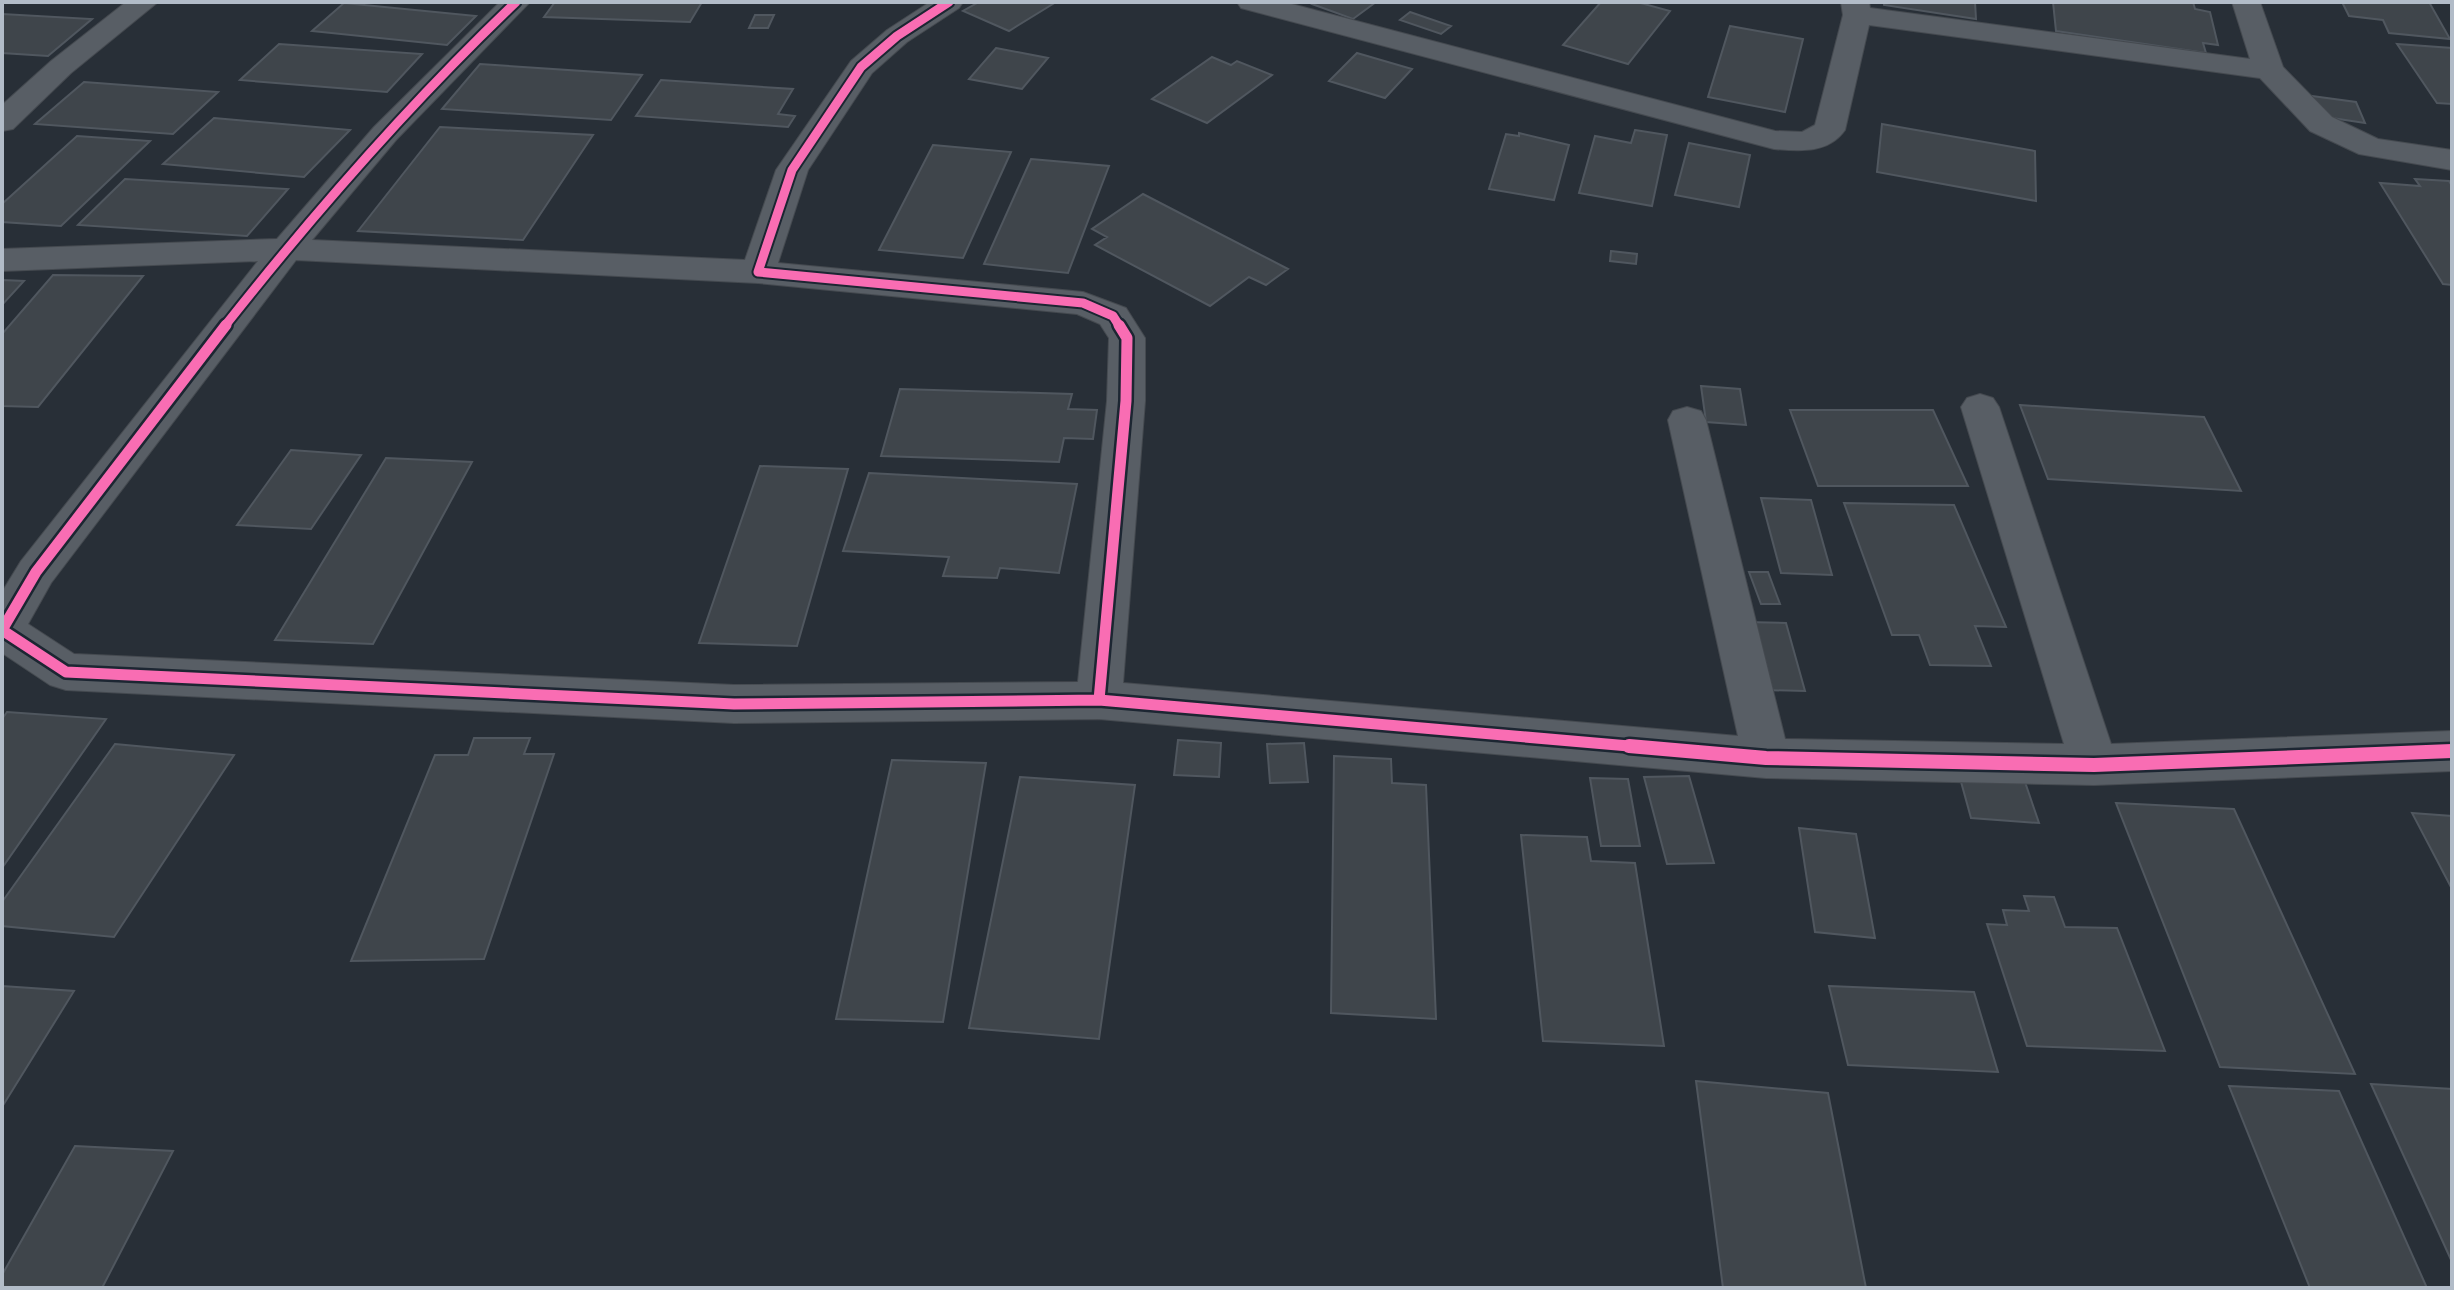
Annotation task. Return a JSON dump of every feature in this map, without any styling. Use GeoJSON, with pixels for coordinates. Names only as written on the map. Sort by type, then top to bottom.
{"type":"FeatureCollection","features":[{"type":"Feature","properties":{"kind":"street"},"geometry":{"type":"LineString","coordinates":[[2,122],[61,67],[144,2]]}},
{"type":"Feature","properties":{"kind":"street"},"geometry":{"type":"LineString","coordinates":[[516,2],[392,124],[287,249],[36,572],[2,630],[66,672],[734,704],[1099,700],[1766,758],[2094,765],[2452,751]]}},
{"type":"Feature","properties":{"kind":"street"},"geometry":{"type":"LineString","coordinates":[[758,272],[792,170],[861,67],[897,36],[949,2]]}},
{"type":"Feature","properties":{"kind":"street"},"geometry":{"type":"LineString","coordinates":[[1251,2],[1774,140],[1808,142],[1829,130],[1856,8],[2269,70]]}},
{"type":"Feature","properties":{"kind":"street"},"geometry":{"type":"LineString","coordinates":[[2246,2],[2269,70],[2321,124],[2370,147],[2452,160]]}},
{"type":"Feature","properties":{"kind":"street"},"geometry":{"type":"LineString","coordinates":[[2,260],[287,249],[758,272],[1083,303],[1113,316],[1127,338],[1126,401],[1099,700]]}},
{"type":"Feature","properties":{"kind":"street"},"geometry":{"type":"LineString","coordinates":[[1980,407],[2094,765]]}},
{"type":"Feature","properties":{"kind":"street"},"geometry":{"type":"LineString","coordinates":[[1687,420],[1766,758]]}},
{"type":"Feature","properties":{"kind":"building"},"geometry":{"type":"Polygon","coordinates":[[[555,2],[702,2],[690,22],[544,17],[555,2]]]}},
{"type":"Feature","properties":{"kind":"building"},"geometry":{"type":"Polygon","coordinates":[[[979,2],[1056,2],[1009,31],[963,11],[979,2]]]}},
{"type":"Feature","properties":{"kind":"building"},"geometry":{"type":"Polygon","coordinates":[[[1376,2],[1353,19],[1312,4],[1376,2]]]}},
{"type":"Feature","properties":{"kind":"building"},"geometry":{"type":"Polygon","coordinates":[[[1601,2],[1637,2],[1670,11],[1628,64],[1563,45],[1601,2]]]}},
{"type":"Feature","properties":{"kind":"building"},"geometry":{"type":"Polygon","coordinates":[[[1884,2],[1975,2],[1976,19],[1884,5],[1884,2]]]}},
{"type":"Feature","properties":{"kind":"building"},"geometry":{"type":"Polygon","coordinates":[[[2053,2],[2193,2],[2195,9],[2210,12],[2218,45],[2203,43],[2206,53],[2056,31],[2053,2]]]}},
{"type":"Feature","properties":{"kind":"building"},"geometry":{"type":"Polygon","coordinates":[[[2342,2],[2429,2],[2450,39],[2389,33],[2383,20],[2349,16],[2342,2]]]}},
{"type":"Feature","properties":{"kind":"building"},"geometry":{"type":"Polygon","coordinates":[[[344,3],[476,16],[447,45],[312,31],[344,3]]]}},
{"type":"Feature","properties":{"kind":"building"},"geometry":{"type":"Polygon","coordinates":[[[1410,12],[1451,26],[1441,34],[1400,20],[1410,12]]]}},
{"type":"Feature","properties":{"kind":"building"},"geometry":{"type":"Polygon","coordinates":[[[2,14],[92,19],[48,56],[2,53],[2,14]]]}},
{"type":"Feature","properties":{"kind":"building"},"geometry":{"type":"Polygon","coordinates":[[[755,15],[774,15],[768,28],[749,28],[755,15]]]}},
{"type":"Feature","properties":{"kind":"building"},"geometry":{"type":"Polygon","coordinates":[[[1730,26],[1803,39],[1785,112],[1708,97],[1730,26]]]}},
{"type":"Feature","properties":{"kind":"building"},"geometry":{"type":"Polygon","coordinates":[[[279,44],[422,54],[387,92],[240,80],[279,44]]]}},
{"type":"Feature","properties":{"kind":"building"},"geometry":{"type":"Polygon","coordinates":[[[2397,44],[2452,48],[2452,104],[2437,103],[2397,44]]]}},
{"type":"Feature","properties":{"kind":"building"},"geometry":{"type":"Polygon","coordinates":[[[996,48],[1048,58],[1022,89],[969,79],[996,48]]]}},
{"type":"Feature","properties":{"kind":"building"},"geometry":{"type":"Polygon","coordinates":[[[1357,53],[1412,69],[1385,98],[1329,81],[1357,53]]]}},
{"type":"Feature","properties":{"kind":"building"},"geometry":{"type":"Polygon","coordinates":[[[1212,57],[1231,65],[1237,61],[1272,75],[1207,123],[1152,99],[1212,57]]]}},
{"type":"Feature","properties":{"kind":"building"},"geometry":{"type":"Polygon","coordinates":[[[480,64],[642,75],[611,120],[442,109],[480,64]]]}},
{"type":"Feature","properties":{"kind":"building"},"geometry":{"type":"Polygon","coordinates":[[[661,80],[793,89],[778,114],[795,116],[788,127],[636,116],[661,80]]]}},
{"type":"Feature","properties":{"kind":"building"},"geometry":{"type":"Polygon","coordinates":[[[84,82],[218,92],[173,134],[35,124],[84,82]]]}},
{"type":"Feature","properties":{"kind":"building"},"geometry":{"type":"Polygon","coordinates":[[[2312,96],[2356,102],[2365,123],[2319,116],[2312,96]]]}},
{"type":"Feature","properties":{"kind":"building"},"geometry":{"type":"Polygon","coordinates":[[[214,118],[350,130],[304,177],[163,164],[214,118]]]}},
{"type":"Feature","properties":{"kind":"building"},"geometry":{"type":"Polygon","coordinates":[[[1882,124],[2035,151],[2036,201],[1877,172],[1882,124]]]}},
{"type":"Feature","properties":{"kind":"building"},"geometry":{"type":"Polygon","coordinates":[[[440,127],[593,135],[523,240],[358,231],[440,127]]]}},
{"type":"Feature","properties":{"kind":"building"},"geometry":{"type":"Polygon","coordinates":[[[1635,130],[1667,135],[1652,206],[1579,193],[1595,136],[1631,143],[1635,130]]]}},
{"type":"Feature","properties":{"kind":"building"},"geometry":{"type":"Polygon","coordinates":[[[1519,133],[1569,145],[1554,200],[1489,189],[1506,134],[1519,136],[1519,133]]]}},
{"type":"Feature","properties":{"kind":"building"},"geometry":{"type":"Polygon","coordinates":[[[77,136],[150,141],[61,226],[2,222],[2,204],[77,136]]]}},
{"type":"Feature","properties":{"kind":"building"},"geometry":{"type":"Polygon","coordinates":[[[1689,143],[1750,155],[1739,207],[1675,195],[1689,143]]]}},
{"type":"Feature","properties":{"kind":"building"},"geometry":{"type":"Polygon","coordinates":[[[933,145],[1011,152],[963,258],[879,250],[933,145]]]}},
{"type":"Feature","properties":{"kind":"building"},"geometry":{"type":"Polygon","coordinates":[[[1031,159],[1109,166],[1068,273],[984,264],[1031,159]]]}},
{"type":"Feature","properties":{"kind":"building"},"geometry":{"type":"Polygon","coordinates":[[[125,179],[288,189],[247,236],[78,225],[125,179]]]}},
{"type":"Feature","properties":{"kind":"building"},"geometry":{"type":"Polygon","coordinates":[[[2415,179],[2449,181],[2452,186],[2452,285],[2443,284],[2380,183],[2420,186],[2415,179]]]}},
{"type":"Feature","properties":{"kind":"building"},"geometry":{"type":"Polygon","coordinates":[[[1143,194],[1288,269],[1266,285],[1249,277],[1210,306],[1095,245],[1107,237],[1092,229],[1143,194]]]}},
{"type":"Feature","properties":{"kind":"building"},"geometry":{"type":"Polygon","coordinates":[[[1611,251],[1637,254],[1636,264],[1610,261],[1611,251]]]}},
{"type":"Feature","properties":{"kind":"building"},"geometry":{"type":"Polygon","coordinates":[[[53,275],[143,276],[38,407],[2,406],[2,334],[53,275]]]}},
{"type":"Feature","properties":{"kind":"building"},"geometry":{"type":"Polygon","coordinates":[[[2,280],[24,281],[2,305],[2,280]]]}},
{"type":"Feature","properties":{"kind":"building"},"geometry":{"type":"Polygon","coordinates":[[[1701,386],[1740,389],[1746,425],[1706,422],[1701,386]]]}},
{"type":"Feature","properties":{"kind":"building"},"geometry":{"type":"Polygon","coordinates":[[[900,389],[1072,394],[1068,409],[1097,410],[1093,439],[1064,438],[1059,462],[881,456],[900,389]]]}},
{"type":"Feature","properties":{"kind":"building"},"geometry":{"type":"Polygon","coordinates":[[[2020,405],[2204,417],[2241,491],[2048,479],[2020,405]]]}},
{"type":"Feature","properties":{"kind":"building"},"geometry":{"type":"Polygon","coordinates":[[[1790,410],[1933,410],[1968,486],[1818,486],[1790,410]]]}},
{"type":"Feature","properties":{"kind":"building"},"geometry":{"type":"Polygon","coordinates":[[[291,450],[361,455],[311,529],[237,525],[291,450]]]}},
{"type":"Feature","properties":{"kind":"building"},"geometry":{"type":"Polygon","coordinates":[[[386,458],[472,462],[373,644],[275,640],[386,458]]]}},
{"type":"Feature","properties":{"kind":"building"},"geometry":{"type":"Polygon","coordinates":[[[760,466],[848,469],[797,646],[699,643],[760,466]]]}},
{"type":"Feature","properties":{"kind":"building"},"geometry":{"type":"Polygon","coordinates":[[[869,473],[1077,484],[1059,573],[1000,568],[997,578],[943,576],[949,557],[843,551],[869,473]]]}},
{"type":"Feature","properties":{"kind":"building"},"geometry":{"type":"Polygon","coordinates":[[[1761,498],[1811,500],[1832,575],[1781,573],[1761,498]]]}},
{"type":"Feature","properties":{"kind":"building"},"geometry":{"type":"Polygon","coordinates":[[[1844,503],[1954,505],[2006,627],[1975,626],[1991,666],[1930,665],[1919,635],[1892,635],[1844,503]]]}},
{"type":"Feature","properties":{"kind":"building"},"geometry":{"type":"Polygon","coordinates":[[[1749,572],[1768,572],[1780,604],[1761,604],[1749,572]]]}},
{"type":"Feature","properties":{"kind":"building"},"geometry":{"type":"Polygon","coordinates":[[[1745,622],[1786,623],[1805,691],[1763,690],[1745,622]]]}},
{"type":"Feature","properties":{"kind":"building"},"geometry":{"type":"Polygon","coordinates":[[[7,712],[106,719],[2,868],[2,719],[7,712]]]}},
{"type":"Feature","properties":{"kind":"building"},"geometry":{"type":"Polygon","coordinates":[[[474,738],[530,738],[524,754],[554,754],[484,959],[351,961],[435,755],[468,755],[474,738]]]}},
{"type":"Feature","properties":{"kind":"building"},"geometry":{"type":"Polygon","coordinates":[[[1178,740],[1221,743],[1219,777],[1174,775],[1178,740]]]}},
{"type":"Feature","properties":{"kind":"building"},"geometry":{"type":"Polygon","coordinates":[[[1304,743],[1308,782],[1270,783],[1267,744],[1304,743]]]}},
{"type":"Feature","properties":{"kind":"building"},"geometry":{"type":"Polygon","coordinates":[[[115,744],[234,755],[114,937],[2,926],[2,902],[115,744]]]}},
{"type":"Feature","properties":{"kind":"building"},"geometry":{"type":"Polygon","coordinates":[[[1334,756],[1391,759],[1392,783],[1426,785],[1436,1019],[1331,1013],[1334,756]]]}},
{"type":"Feature","properties":{"kind":"building"},"geometry":{"type":"Polygon","coordinates":[[[892,760],[986,763],[943,1022],[836,1019],[892,760]]]}},
{"type":"Feature","properties":{"kind":"building"},"geometry":{"type":"Polygon","coordinates":[[[1689,776],[1714,863],[1667,864],[1644,777],[1689,776]]]}},
{"type":"Feature","properties":{"kind":"building"},"geometry":{"type":"Polygon","coordinates":[[[1020,777],[1135,785],[1099,1039],[969,1028],[1020,777]]]}},
{"type":"Feature","properties":{"kind":"building"},"geometry":{"type":"Polygon","coordinates":[[[1590,778],[1628,779],[1640,846],[1601,846],[1590,778]]]}},
{"type":"Feature","properties":{"kind":"building"},"geometry":{"type":"Polygon","coordinates":[[[1960,778],[2025,782],[2039,823],[1971,818],[1960,778]]]}},
{"type":"Feature","properties":{"kind":"building"},"geometry":{"type":"Polygon","coordinates":[[[2116,803],[2234,809],[2355,1074],[2220,1067],[2116,803]]]}},
{"type":"Feature","properties":{"kind":"building"},"geometry":{"type":"Polygon","coordinates":[[[2412,813],[2452,816],[2452,889],[2412,813]]]}},
{"type":"Feature","properties":{"kind":"building"},"geometry":{"type":"Polygon","coordinates":[[[1799,828],[1856,834],[1875,938],[1815,932],[1799,828]]]}},
{"type":"Feature","properties":{"kind":"building"},"geometry":{"type":"Polygon","coordinates":[[[1521,835],[1587,837],[1591,861],[1635,863],[1664,1046],[1543,1041],[1521,835]]]}},
{"type":"Feature","properties":{"kind":"building"},"geometry":{"type":"Polygon","coordinates":[[[2024,896],[2054,897],[2065,927],[2117,928],[2165,1051],[2027,1046],[1987,924],[2007,925],[2003,910],[2029,911],[2024,896]]]}},
{"type":"Feature","properties":{"kind":"building"},"geometry":{"type":"Polygon","coordinates":[[[2,986],[74,991],[2,1107],[2,986]]]}},
{"type":"Feature","properties":{"kind":"building"},"geometry":{"type":"Polygon","coordinates":[[[1829,986],[1974,992],[1998,1072],[1848,1065],[1829,986]]]}},
{"type":"Feature","properties":{"kind":"building"},"geometry":{"type":"Polygon","coordinates":[[[1696,1081],[1828,1093],[1866,1288],[1723,1288],[1696,1081]]]}},
{"type":"Feature","properties":{"kind":"building"},"geometry":{"type":"Polygon","coordinates":[[[2371,1084],[2452,1089],[2452,1262],[2371,1084]]]}},
{"type":"Feature","properties":{"kind":"building"},"geometry":{"type":"Polygon","coordinates":[[[2229,1086],[2339,1091],[2427,1288],[2310,1288],[2229,1086]]]}},
{"type":"Feature","properties":{"kind":"building"},"geometry":{"type":"Polygon","coordinates":[[[75,1146],[173,1151],[102,1288],[2,1288],[2,1275],[75,1146]]]}},
{"type":"Feature","properties":{"kind":"cycle path"},"geometry":{"type":"LineString","coordinates":[[516,2],[449,66],[385,134],[264,276],[36,572],[2,630],[66,672],[734,704],[1099,700]]}},
{"type":"Feature","properties":{"kind":"cycle path"},"geometry":{"type":"LineString","coordinates":[[949,2],[897,36],[861,67],[792,170],[758,272],[1083,303],[1113,316],[1127,338],[1126,401],[1099,700],[1766,758],[2094,765],[2452,751]]}}]}
